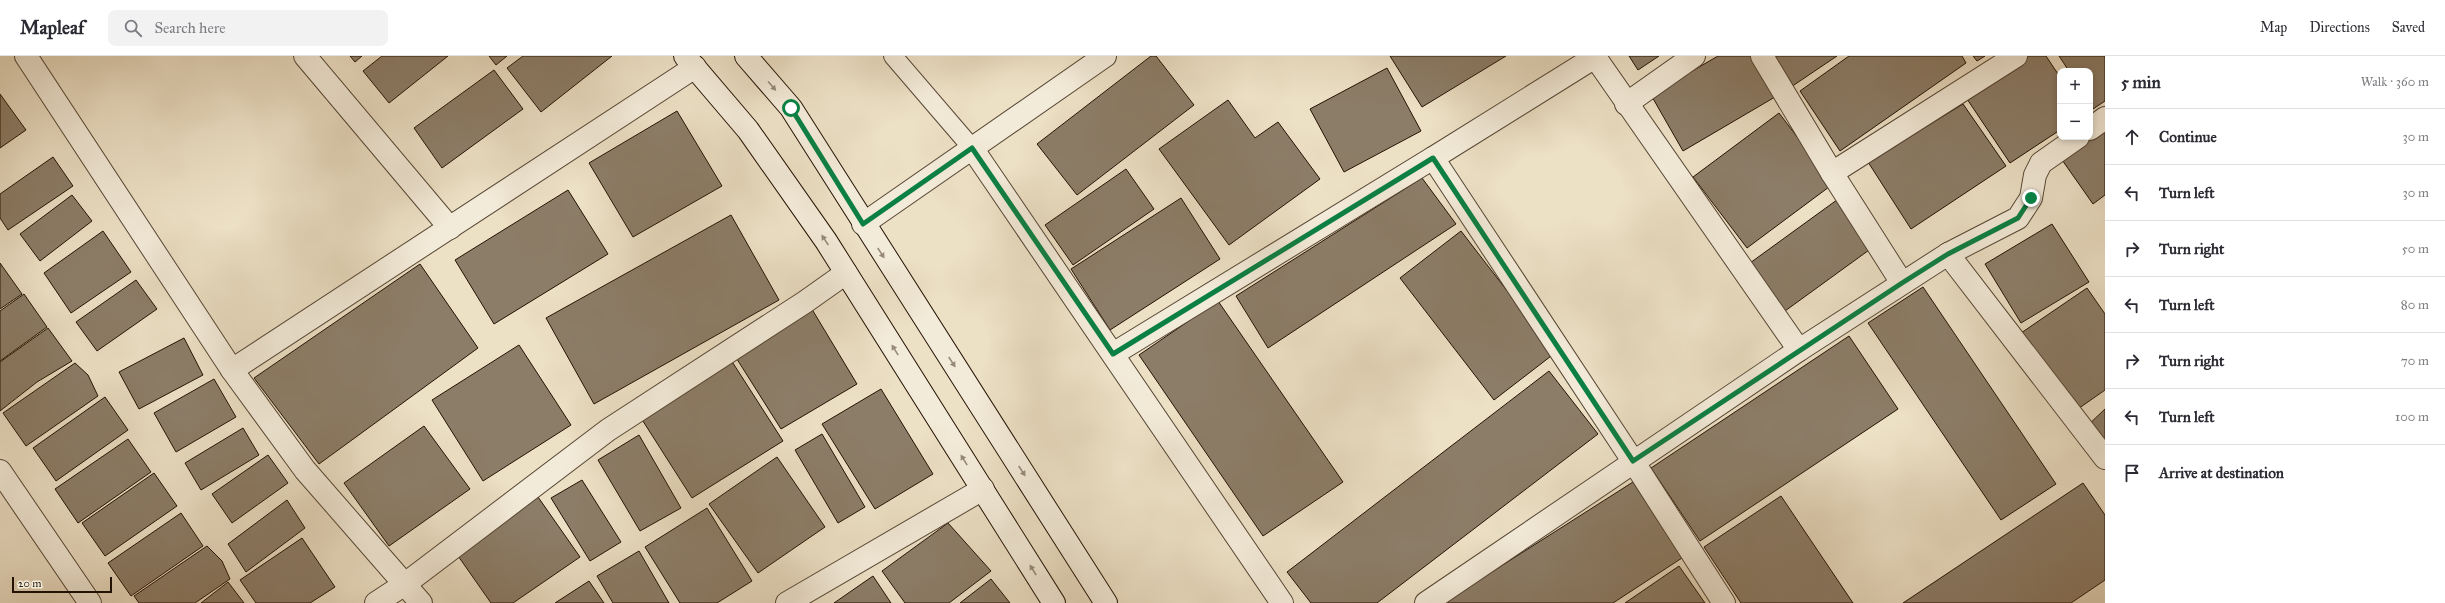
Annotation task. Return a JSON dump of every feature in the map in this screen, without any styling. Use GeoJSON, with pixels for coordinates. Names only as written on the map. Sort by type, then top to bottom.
{"type":"FeatureCollection","features":[{"type":"Feature","properties":{"kind":"street"},"geometry":{"type":"LineString","coordinates":[[26,56],[232,370],[305,470],[422,603]]}},
{"type":"Feature","properties":{"kind":"street"},"geometry":{"type":"LineString","coordinates":[[305,56],[450,228]]}},
{"type":"Feature","properties":{"kind":"street"},"geometry":{"type":"LineString","coordinates":[[746,56],[791,108],[863,224],[1106,603]]}},
{"type":"Feature","properties":{"kind":"street"},"geometry":{"type":"LineString","coordinates":[[863,224],[1105,56]]}},
{"type":"Feature","properties":{"kind":"street"},"geometry":{"type":"LineString","coordinates":[[1113,354],[1433,158],[1594,56],[1798,350]]}},
{"type":"Feature","properties":{"kind":"street"},"geometry":{"type":"LineString","coordinates":[[1626,104],[1694,56]]}},
{"type":"Feature","properties":{"kind":"street"},"geometry":{"type":"LineString","coordinates":[[1762,56],[1832,173],[1902,283]]}},
{"type":"Feature","properties":{"kind":"street"},"geometry":{"type":"LineString","coordinates":[[1832,173],[2016,56]]}},
{"type":"Feature","properties":{"kind":"street"},"geometry":{"type":"LineString","coordinates":[[232,370],[450,228],[690,62],[748,130],[846,273],[1054,603]]}},
{"type":"Feature","properties":{"kind":"street"},"geometry":{"type":"LineString","coordinates":[[2093,127],[2105,118]]}},
{"type":"Feature","properties":{"kind":"street"},"geometry":{"type":"LineString","coordinates":[[1426,603],[1798,350],[1948,254],[2018,218],[2031,198],[2034,175],[2041,163],[2074,140]]}},
{"type":"Feature","properties":{"kind":"street"},"geometry":{"type":"LineString","coordinates":[[972,148],[1282,603]]}},
{"type":"Feature","properties":{"kind":"street"},"geometry":{"type":"LineString","coordinates":[[1433,158],[1633,461],[1724,603]]}},
{"type":"Feature","properties":{"kind":"street"},"geometry":{"type":"LineString","coordinates":[[1948,254],[2105,458]]}},
{"type":"Feature","properties":{"kind":"street"},"geometry":{"type":"LineString","coordinates":[[376,603],[405,584],[608,430],[805,302],[846,273]]}},
{"type":"Feature","properties":{"kind":"street"},"geometry":{"type":"LineString","coordinates":[[0,471],[90,603]]}},
{"type":"Feature","properties":{"kind":"street"},"geometry":{"type":"LineString","coordinates":[[787,603],[982,490]]}},
{"type":"Feature","properties":{"kind":"lane"},"geometry":{"type":"LineString","coordinates":[[893,56],[972,148]]}},
{"type":"Feature","properties":{"kind":"building"},"geometry":{"type":"Polygon","coordinates":[[[350,56],[362,56],[355,62],[350,56]]]}},
{"type":"Feature","properties":{"kind":"building"},"geometry":{"type":"Polygon","coordinates":[[[382,56],[448,56],[389,103],[363,71],[382,56]]]}},
{"type":"Feature","properties":{"kind":"building"},"geometry":{"type":"Polygon","coordinates":[[[489,56],[507,56],[496,65],[489,56]]]}},
{"type":"Feature","properties":{"kind":"building"},"geometry":{"type":"Polygon","coordinates":[[[523,56],[612,56],[541,112],[507,68],[523,56]]]}},
{"type":"Feature","properties":{"kind":"building"},"geometry":{"type":"Polygon","coordinates":[[[1151,56],[1156,56],[1194,105],[1077,195],[1037,144],[1151,56]]]}},
{"type":"Feature","properties":{"kind":"building"},"geometry":{"type":"Polygon","coordinates":[[[1390,56],[1506,56],[1422,107],[1390,56]]]}},
{"type":"Feature","properties":{"kind":"building"},"geometry":{"type":"Polygon","coordinates":[[[1629,56],[1659,56],[1638,70],[1629,56]]]}},
{"type":"Feature","properties":{"kind":"building"},"geometry":{"type":"Polygon","coordinates":[[[1718,56],[1751,56],[1775,97],[1683,151],[1651,95],[1718,56]]]}},
{"type":"Feature","properties":{"kind":"building"},"geometry":{"type":"Polygon","coordinates":[[[1770,56],[1837,56],[1791,87],[1770,56]]]}},
{"type":"Feature","properties":{"kind":"building"},"geometry":{"type":"Polygon","coordinates":[[[1849,56],[1962,56],[1966,63],[1840,151],[1800,91],[1849,56]]]}},
{"type":"Feature","properties":{"kind":"building"},"geometry":{"type":"Polygon","coordinates":[[[1973,56],[1985,56],[1977,61],[1973,56]]]}},
{"type":"Feature","properties":{"kind":"building"},"geometry":{"type":"Polygon","coordinates":[[[2024,56],[2046,56],[2057,72],[2057,132],[2010,163],[1965,96],[2024,56]]]}},
{"type":"Feature","properties":{"kind":"building"},"geometry":{"type":"Polygon","coordinates":[[[2059,56],[2105,56],[2105,101],[2093,109],[2093,68],[2067,68],[2059,56]]]}},
{"type":"Feature","properties":{"kind":"building"},"geometry":{"type":"Polygon","coordinates":[[[1387,68],[1421,131],[1344,172],[1310,109],[1387,68]]]}},
{"type":"Feature","properties":{"kind":"building"},"geometry":{"type":"Polygon","coordinates":[[[494,70],[523,109],[442,168],[414,128],[494,70]]]}},
{"type":"Feature","properties":{"kind":"building"},"geometry":{"type":"Polygon","coordinates":[[[0,94],[26,130],[0,148],[0,94]]]}},
{"type":"Feature","properties":{"kind":"building"},"geometry":{"type":"Polygon","coordinates":[[[1228,100],[1255,138],[1278,122],[1320,179],[1229,245],[1159,149],[1228,100]]]}},
{"type":"Feature","properties":{"kind":"building"},"geometry":{"type":"Polygon","coordinates":[[[1963,104],[2006,166],[1911,229],[1868,162],[1963,104]]]}},
{"type":"Feature","properties":{"kind":"building"},"geometry":{"type":"Polygon","coordinates":[[[677,111],[722,186],[633,237],[589,163],[677,111]]]}},
{"type":"Feature","properties":{"kind":"building"},"geometry":{"type":"Polygon","coordinates":[[[1779,113],[1833,184],[1747,248],[1693,177],[1779,113]]]}},
{"type":"Feature","properties":{"kind":"building"},"geometry":{"type":"Polygon","coordinates":[[[2105,126],[2105,195],[2093,204],[2060,157],[2085,140],[2093,140],[2093,134],[2105,126]]]}},
{"type":"Feature","properties":{"kind":"building"},"geometry":{"type":"Polygon","coordinates":[[[53,157],[73,186],[8,230],[0,218],[0,194],[53,157]]]}},
{"type":"Feature","properties":{"kind":"building"},"geometry":{"type":"Polygon","coordinates":[[[1126,169],[1154,209],[1073,265],[1045,225],[1126,169]]]}},
{"type":"Feature","properties":{"kind":"building"},"geometry":{"type":"Polygon","coordinates":[[[1422,178],[1456,224],[1268,348],[1236,296],[1422,178]]]}},
{"type":"Feature","properties":{"kind":"building"},"geometry":{"type":"Polygon","coordinates":[[[568,190],[608,254],[494,324],[455,260],[568,190]]]}},
{"type":"Feature","properties":{"kind":"building"},"geometry":{"type":"Polygon","coordinates":[[[72,195],[92,221],[40,261],[20,234],[72,195]]]}},
{"type":"Feature","properties":{"kind":"building"},"geometry":{"type":"Polygon","coordinates":[[[1841,197],[1876,245],[1785,311],[1750,263],[1841,197]]]}},
{"type":"Feature","properties":{"kind":"building"},"geometry":{"type":"Polygon","coordinates":[[[1181,198],[1220,259],[1110,330],[1071,269],[1181,198]]]}},
{"type":"Feature","properties":{"kind":"building"},"geometry":{"type":"Polygon","coordinates":[[[731,215],[779,300],[594,404],[546,318],[731,215]]]}},
{"type":"Feature","properties":{"kind":"building"},"geometry":{"type":"Polygon","coordinates":[[[2052,224],[2089,282],[2021,323],[1985,264],[2052,224]]]}},
{"type":"Feature","properties":{"kind":"building"},"geometry":{"type":"Polygon","coordinates":[[[103,231],[131,272],[71,313],[44,273],[103,231]]]}},
{"type":"Feature","properties":{"kind":"building"},"geometry":{"type":"Polygon","coordinates":[[[1461,231],[1555,353],[1494,400],[1400,278],[1461,231]]]}},
{"type":"Feature","properties":{"kind":"building"},"geometry":{"type":"Polygon","coordinates":[[[0,263],[22,294],[0,309],[0,263]]]}},
{"type":"Feature","properties":{"kind":"building"},"geometry":{"type":"Polygon","coordinates":[[[420,264],[478,348],[319,464],[254,378],[420,264]]]}},
{"type":"Feature","properties":{"kind":"building"},"geometry":{"type":"Polygon","coordinates":[[[136,280],[157,309],[97,351],[76,322],[136,280]]]}},
{"type":"Feature","properties":{"kind":"building"},"geometry":{"type":"Polygon","coordinates":[[[1923,287],[2056,484],[2001,520],[1868,323],[1923,287]]]}},
{"type":"Feature","properties":{"kind":"building"},"geometry":{"type":"Polygon","coordinates":[[[2087,288],[2105,314],[2105,390],[2075,411],[2021,333],[2087,288]]]}},
{"type":"Feature","properties":{"kind":"building"},"geometry":{"type":"Polygon","coordinates":[[[24,294],[47,327],[0,361],[0,311],[24,294]]]}},
{"type":"Feature","properties":{"kind":"building"},"geometry":{"type":"Polygon","coordinates":[[[1218,301],[1343,482],[1263,536],[1139,355],[1218,301]]]}},
{"type":"Feature","properties":{"kind":"building"},"geometry":{"type":"Polygon","coordinates":[[[810,306],[857,384],[781,429],[735,356],[810,306]]]}},
{"type":"Feature","properties":{"kind":"building"},"geometry":{"type":"Polygon","coordinates":[[[48,328],[72,361],[37,382],[0,411],[0,362],[48,328]]]}},
{"type":"Feature","properties":{"kind":"building"},"geometry":{"type":"Polygon","coordinates":[[[1849,336],[1898,409],[1700,541],[1651,468],[1849,336]]]}},
{"type":"Feature","properties":{"kind":"building"},"geometry":{"type":"Polygon","coordinates":[[[184,338],[203,375],[139,409],[119,372],[184,338]]]}},
{"type":"Feature","properties":{"kind":"building"},"geometry":{"type":"Polygon","coordinates":[[[519,345],[571,425],[483,481],[432,400],[519,345]]]}},
{"type":"Feature","properties":{"kind":"building"},"geometry":{"type":"Polygon","coordinates":[[[731,360],[783,441],[692,498],[641,418],[731,360]]]}},
{"type":"Feature","properties":{"kind":"building"},"geometry":{"type":"Polygon","coordinates":[[[75,363],[88,375],[98,396],[26,446],[3,413],[75,363]]]}},
{"type":"Feature","properties":{"kind":"building"},"geometry":{"type":"Polygon","coordinates":[[[1549,371],[1598,434],[1377,603],[1311,603],[1287,572],[1549,371]]]}},
{"type":"Feature","properties":{"kind":"building"},"geometry":{"type":"Polygon","coordinates":[[[214,379],[236,417],[176,452],[154,413],[214,379]]]}},
{"type":"Feature","properties":{"kind":"building"},"geometry":{"type":"Polygon","coordinates":[[[881,389],[933,474],[875,509],[822,424],[881,389]]]}},
{"type":"Feature","properties":{"kind":"building"},"geometry":{"type":"Polygon","coordinates":[[[105,397],[128,430],[56,481],[33,448],[105,397]]]}},
{"type":"Feature","properties":{"kind":"building"},"geometry":{"type":"Polygon","coordinates":[[[2105,409],[2105,452],[2084,429],[2105,409]]]}},
{"type":"Feature","properties":{"kind":"building"},"geometry":{"type":"Polygon","coordinates":[[[424,426],[470,489],[389,546],[344,483],[424,426]]]}},
{"type":"Feature","properties":{"kind":"building"},"geometry":{"type":"Polygon","coordinates":[[[243,428],[259,455],[201,490],[185,463],[243,428]]]}},
{"type":"Feature","properties":{"kind":"building"},"geometry":{"type":"Polygon","coordinates":[[[822,434],[865,507],[838,523],[795,450],[822,434]]]}},
{"type":"Feature","properties":{"kind":"building"},"geometry":{"type":"Polygon","coordinates":[[[639,435],[681,508],[640,531],[598,460],[639,435]]]}},
{"type":"Feature","properties":{"kind":"building"},"geometry":{"type":"Polygon","coordinates":[[[128,439],[151,472],[78,523],[55,489],[128,439]]]}},
{"type":"Feature","properties":{"kind":"building"},"geometry":{"type":"Polygon","coordinates":[[[268,455],[288,483],[232,523],[212,494],[268,455]]]}},
{"type":"Feature","properties":{"kind":"building"},"geometry":{"type":"Polygon","coordinates":[[[777,457],[825,527],[758,573],[709,504],[777,457]]]}},
{"type":"Feature","properties":{"kind":"building"},"geometry":{"type":"Polygon","coordinates":[[[154,473],[177,506],[105,556],[82,523],[154,473]]]}},
{"type":"Feature","properties":{"kind":"building"},"geometry":{"type":"Polygon","coordinates":[[[582,480],[621,542],[590,561],[551,498],[582,480]]]}},
{"type":"Feature","properties":{"kind":"building"},"geometry":{"type":"Polygon","coordinates":[[[1633,482],[1682,558],[1613,603],[1443,603],[1633,482]]]}},
{"type":"Feature","properties":{"kind":"building"},"geometry":{"type":"Polygon","coordinates":[[[2083,483],[2105,515],[2105,580],[2071,603],[1903,603],[2083,483]]]}},
{"type":"Feature","properties":{"kind":"building"},"geometry":{"type":"Polygon","coordinates":[[[1781,496],[1853,603],[1741,603],[1704,547],[1781,496]]]}},
{"type":"Feature","properties":{"kind":"building"},"geometry":{"type":"Polygon","coordinates":[[[538,497],[580,557],[513,603],[491,603],[456,553],[538,497]]]}},
{"type":"Feature","properties":{"kind":"building"},"geometry":{"type":"Polygon","coordinates":[[[287,500],[305,528],[246,572],[228,544],[287,500]]]}},
{"type":"Feature","properties":{"kind":"building"},"geometry":{"type":"Polygon","coordinates":[[[707,508],[752,581],[717,603],[680,603],[645,547],[707,508]]]}},
{"type":"Feature","properties":{"kind":"building"},"geometry":{"type":"Polygon","coordinates":[[[181,513],[203,546],[131,596],[108,563],[181,513]]]}},
{"type":"Feature","properties":{"kind":"building"},"geometry":{"type":"Polygon","coordinates":[[[948,523],[991,571],[949,603],[905,603],[882,571],[948,523]]]}},
{"type":"Feature","properties":{"kind":"building"},"geometry":{"type":"Polygon","coordinates":[[[302,538],[335,587],[310,603],[256,603],[240,580],[302,538]]]}},
{"type":"Feature","properties":{"kind":"building"},"geometry":{"type":"Polygon","coordinates":[[[207,546],[222,561],[230,579],[195,603],[139,603],[134,596],[207,546]]]}},
{"type":"Feature","properties":{"kind":"building"},"geometry":{"type":"Polygon","coordinates":[[[639,551],[669,603],[613,603],[597,576],[639,551]]]}},
{"type":"Feature","properties":{"kind":"building"},"geometry":{"type":"Polygon","coordinates":[[[1679,566],[1705,603],[1625,603],[1679,566]]]}},
{"type":"Feature","properties":{"kind":"building"},"geometry":{"type":"Polygon","coordinates":[[[873,576],[891,603],[834,603],[873,576]]]}},
{"type":"Feature","properties":{"kind":"building"},"geometry":{"type":"Polygon","coordinates":[[[991,579],[1010,603],[960,603],[991,579]]]}},
{"type":"Feature","properties":{"kind":"building"},"geometry":{"type":"Polygon","coordinates":[[[589,581],[604,603],[555,603],[589,581]]]}},
{"type":"Feature","properties":{"kind":"building"},"geometry":{"type":"Polygon","coordinates":[[[228,582],[244,603],[201,603],[228,582]]]}},
{"type":"Feature","properties":{"kind":"route"},"geometry":{"type":"LineString","coordinates":[[791,108],[863,224],[972,148],[1113,354],[1433,158],[1633,461],[1798,350],[1902,283],[1948,254],[2018,218],[2031,198]]}}]}
